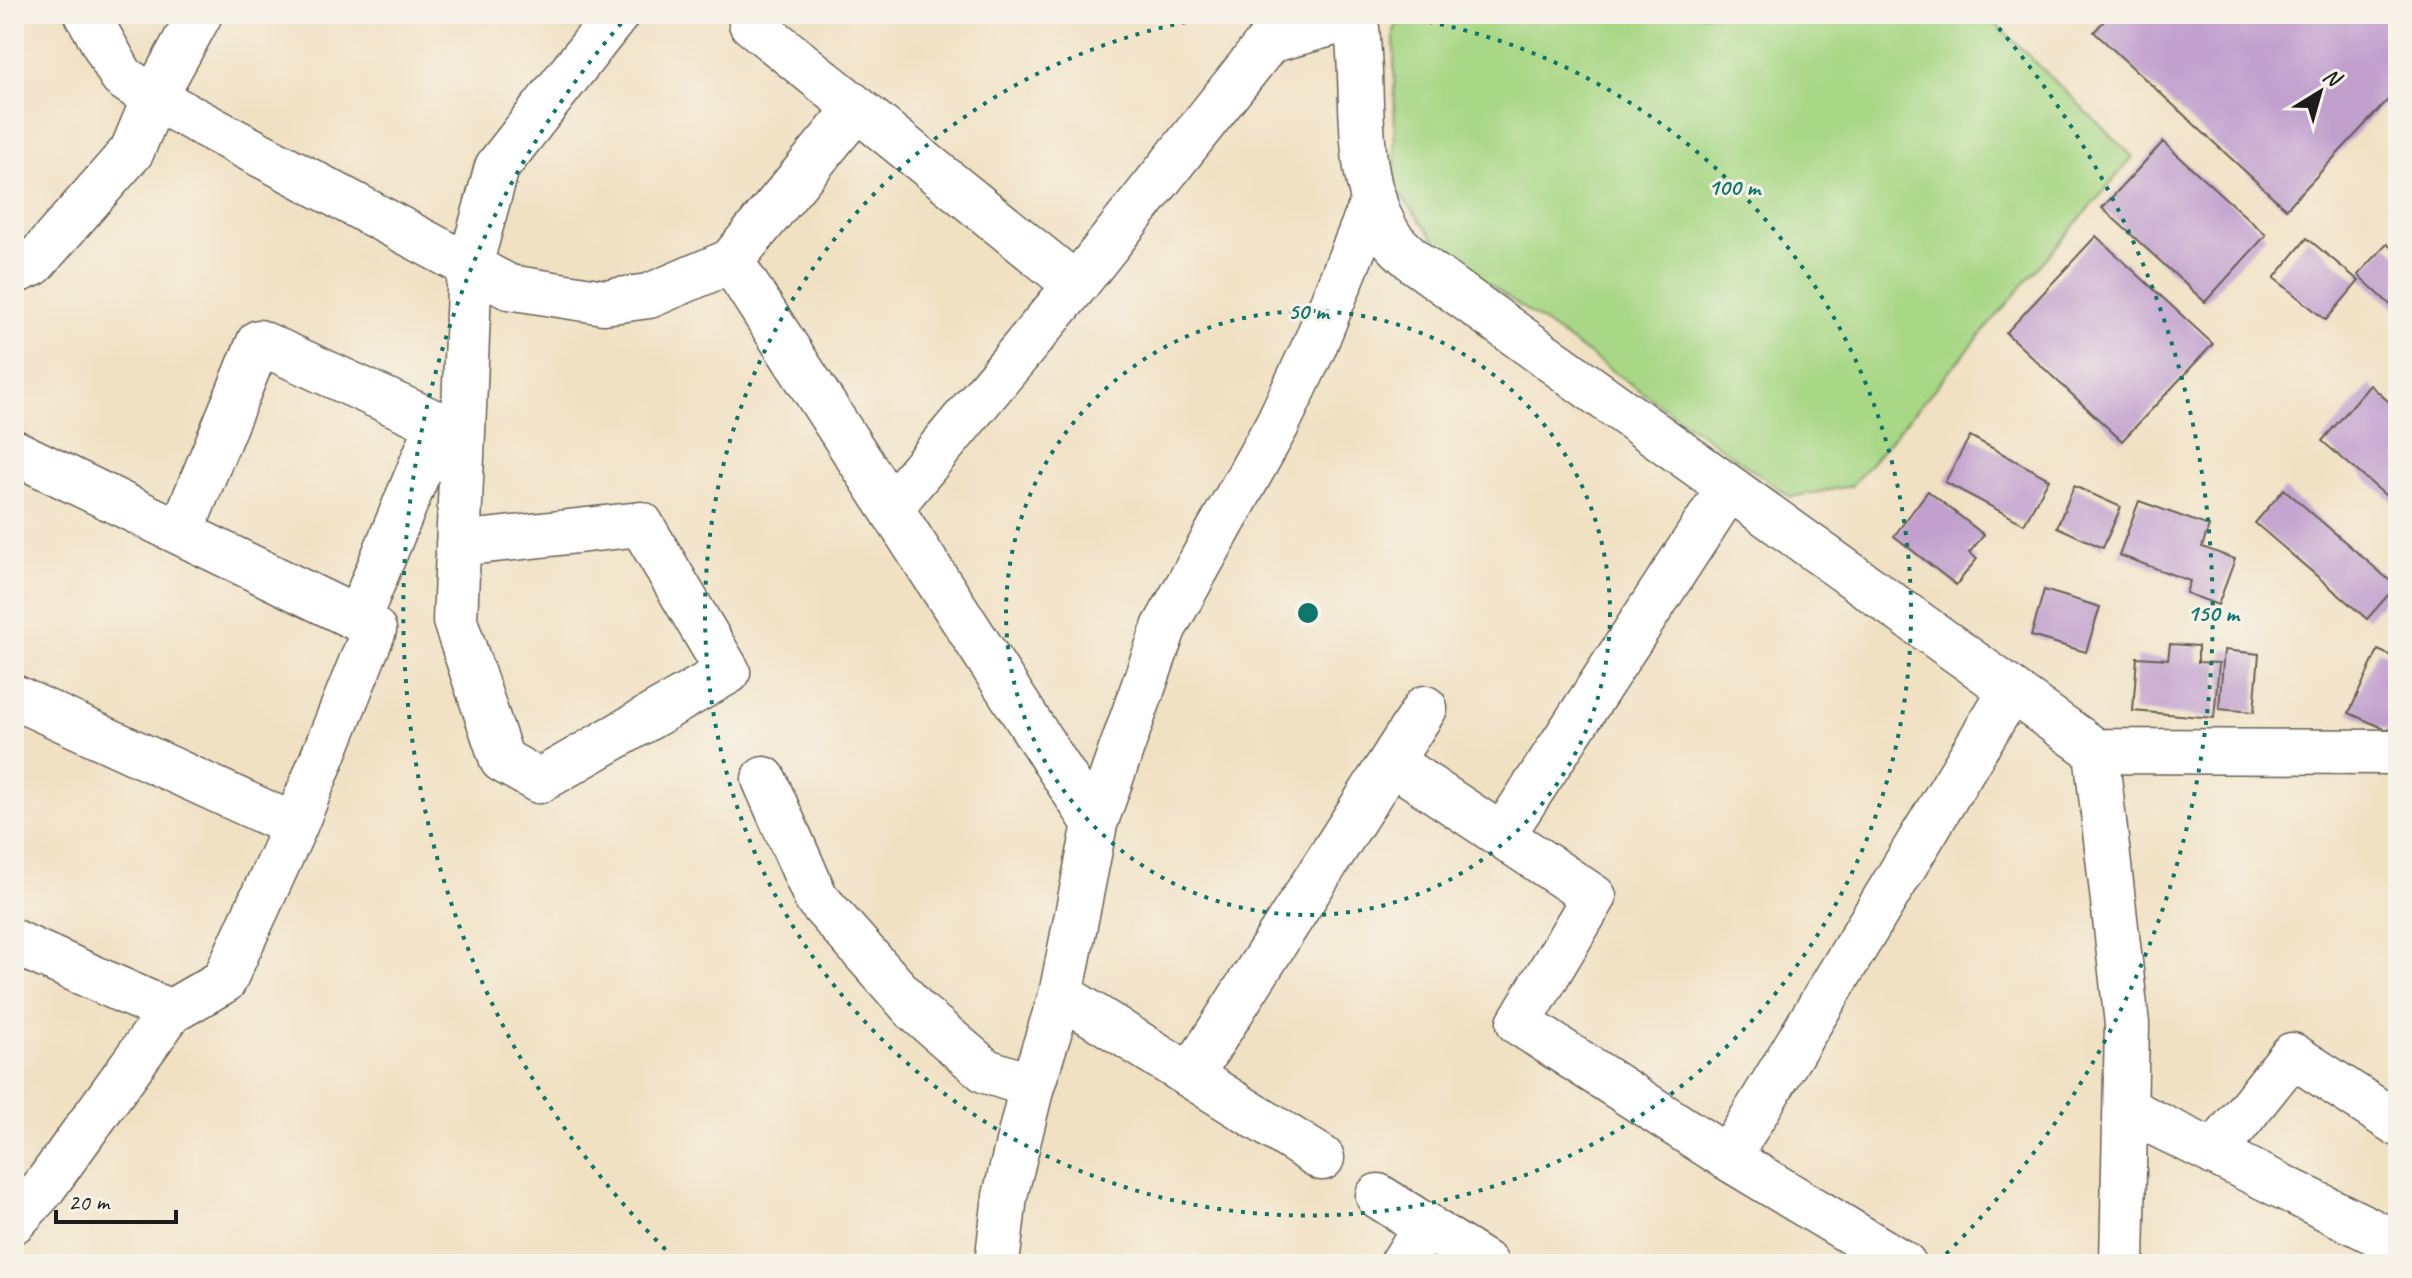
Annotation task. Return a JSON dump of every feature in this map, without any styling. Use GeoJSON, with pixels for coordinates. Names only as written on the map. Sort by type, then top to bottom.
{"type":"FeatureCollection","features":[{"type":"Feature","properties":{"kind":"street"},"geometry":{"type":"LineString","coordinates":[[87,14],[122,77],[154,98],[509,287],[604,302],[649,296],[731,261],[857,108]]}},
{"type":"Feature","properties":{"kind":"street"},"geometry":{"type":"LineString","coordinates":[[14,272],[33,264],[132,151],[154,98],[200,14]]}},
{"type":"Feature","properties":{"kind":"street"},"geometry":{"type":"LineString","coordinates":[[458,544],[641,524],[728,672],[539,781],[502,760],[455,621],[458,544],[470,266],[497,167],[617,14]]}},
{"type":"Feature","properties":{"kind":"street"},"geometry":{"type":"LineString","coordinates":[[891,507],[1076,285],[1269,41],[1356,15],[1363,147],[1374,199],[1390,236],[1415,262],[2096,751],[2398,752]]}},
{"type":"Feature","properties":{"kind":"street"},"geometry":{"type":"LineString","coordinates":[[751,23],[1076,285]]}},
{"type":"Feature","properties":{"kind":"street"},"geometry":{"type":"LineString","coordinates":[[997,1264],[1005,1196],[1032,1086],[1061,995],[1095,824],[1164,628],[1277,425],[1314,347],[1374,199]]}},
{"type":"Feature","properties":{"kind":"street"},"geometry":{"type":"LineString","coordinates":[[731,261],[1095,824]]}},
{"type":"Feature","properties":{"kind":"street"},"geometry":{"type":"LineString","coordinates":[[181,532],[259,342],[438,424],[358,619]]}},
{"type":"Feature","properties":{"kind":"street"},"geometry":{"type":"LineString","coordinates":[[14,452],[358,619],[374,630],[295,826],[224,981],[170,1012],[42,1190],[14,1221]]}},
{"type":"Feature","properties":{"kind":"street"},"geometry":{"type":"LineString","coordinates":[[1502,836],[1729,488]]}},
{"type":"Feature","properties":{"kind":"street"},"geometry":{"type":"LineString","coordinates":[[1728,1158],[2011,690]]}},
{"type":"Feature","properties":{"kind":"street"},"geometry":{"type":"LineString","coordinates":[[14,697],[295,826]]}},
{"type":"Feature","properties":{"kind":"street"},"geometry":{"type":"LineString","coordinates":[[1191,1075],[1425,708]]}},
{"type":"Feature","properties":{"kind":"street"},"geometry":{"type":"LineString","coordinates":[[2096,751],[2127,1024],[2122,1264]]}},
{"type":"Feature","properties":{"kind":"street"},"geometry":{"type":"LineString","coordinates":[[1391,762],[1594,897],[1519,1023],[1728,1158],[1904,1264]]}},
{"type":"Feature","properties":{"kind":"street"},"geometry":{"type":"LineString","coordinates":[[764,779],[816,898],[916,1011],[986,1071],[1032,1086]]}},
{"type":"Feature","properties":{"kind":"street"},"geometry":{"type":"LineString","coordinates":[[14,942],[170,1012]]}},
{"type":"Feature","properties":{"kind":"street"},"geometry":{"type":"LineString","coordinates":[[1061,995],[1322,1158]]}},
{"type":"Feature","properties":{"kind":"street"},"geometry":{"type":"LineString","coordinates":[[2214,1153],[2292,1055],[2398,1124]]}},
{"type":"Feature","properties":{"kind":"street"},"geometry":{"type":"LineString","coordinates":[[2126,1109],[2398,1244]]}},
{"type":"Feature","properties":{"kind":"street"},"geometry":{"type":"LineString","coordinates":[[1378,1196],[1486,1264]]}},
{"type":"Feature","properties":{"kind":"street"},"geometry":{"type":"LineString","coordinates":[[1402,1264],[1426,1225]]}},
{"type":"Feature","properties":{"kind":"green space"},"geometry":{"type":"Polygon","coordinates":[[[1402,14],[1986,14],[2133,157],[1851,486],[1791,497],[1445,253],[1395,188],[1394,31],[1402,14]]]}},
{"type":"Feature","properties":{"kind":"building"},"geometry":{"type":"Polygon","coordinates":[[[2110,14],[2391,14],[2398,20],[2398,89],[2286,209],[2094,32],[2110,14]]]}},
{"type":"Feature","properties":{"kind":"building"},"geometry":{"type":"Polygon","coordinates":[[[2163,142],[2266,235],[2205,302],[2102,208],[2163,142]]]}},
{"type":"Feature","properties":{"kind":"building"},"geometry":{"type":"Polygon","coordinates":[[[2096,236],[2213,344],[2122,441],[2006,333],[2096,236]]]}},
{"type":"Feature","properties":{"kind":"building"},"geometry":{"type":"Polygon","coordinates":[[[2307,238],[2359,281],[2326,320],[2274,278],[2307,238]]]}},
{"type":"Feature","properties":{"kind":"building"},"geometry":{"type":"Polygon","coordinates":[[[2387,244],[2398,254],[2398,312],[2358,275],[2387,244]]]}},
{"type":"Feature","properties":{"kind":"building"},"geometry":{"type":"Polygon","coordinates":[[[2370,385],[2398,410],[2398,506],[2322,441],[2370,385]]]}},
{"type":"Feature","properties":{"kind":"building"},"geometry":{"type":"Polygon","coordinates":[[[1970,436],[2049,479],[2024,524],[1945,482],[1970,436]]]}},
{"type":"Feature","properties":{"kind":"building"},"geometry":{"type":"Polygon","coordinates":[[[2074,486],[2121,507],[2103,548],[2057,527],[2074,486]]]}},
{"type":"Feature","properties":{"kind":"building"},"geometry":{"type":"Polygon","coordinates":[[[2284,489],[2396,586],[2367,619],[2255,523],[2284,489]]]}},
{"type":"Feature","properties":{"kind":"building"},"geometry":{"type":"Polygon","coordinates":[[[1928,491],[1984,535],[1969,553],[1977,559],[1956,585],[1894,536],[1928,491]]]}},
{"type":"Feature","properties":{"kind":"building"},"geometry":{"type":"Polygon","coordinates":[[[2139,501],[2209,526],[2202,547],[2235,559],[2218,605],[2186,593],[2190,581],[2119,555],[2139,501]]]}},
{"type":"Feature","properties":{"kind":"building"},"geometry":{"type":"Polygon","coordinates":[[[2044,590],[2100,607],[2086,652],[2031,636],[2044,590]]]}},
{"type":"Feature","properties":{"kind":"building"},"geometry":{"type":"Polygon","coordinates":[[[2170,644],[2198,646],[2198,662],[2219,663],[2214,718],[2133,711],[2137,657],[2168,659],[2170,644]]]}},
{"type":"Feature","properties":{"kind":"building"},"geometry":{"type":"Polygon","coordinates":[[[2224,650],[2259,654],[2254,712],[2219,709],[2224,650]]]}},
{"type":"Feature","properties":{"kind":"building"},"geometry":{"type":"Polygon","coordinates":[[[2378,650],[2398,659],[2396,734],[2349,713],[2378,650]]]}}]}
